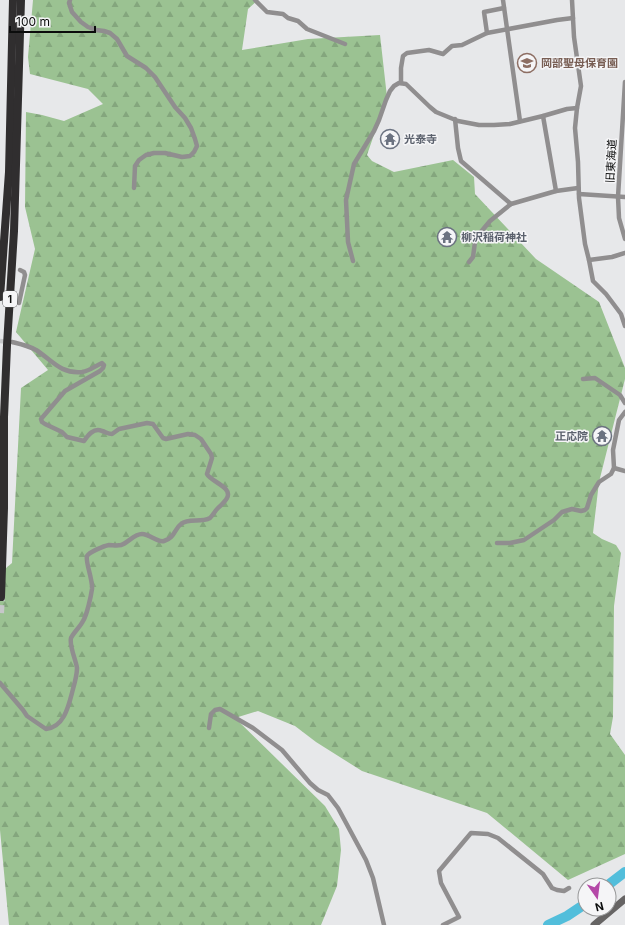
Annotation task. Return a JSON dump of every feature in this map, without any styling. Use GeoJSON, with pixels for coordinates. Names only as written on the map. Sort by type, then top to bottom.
{"type":"FeatureCollection","features":[{"type":"Feature","properties":{"kind":"highway","name":"1"},"geometry":{"type":"LineString","coordinates":[[0,296],[9,172],[13,0]]}},
{"type":"Feature","properties":{"kind":"highway","name":"1"},"geometry":{"type":"LineString","coordinates":[[1,597],[4,508],[4,417],[14,231],[21,0]]}},
{"type":"Feature","properties":{"kind":"main road"},"geometry":{"type":"LineString","coordinates":[[594,925],[625,899]]}},
{"type":"Feature","properties":{"kind":"street"},"geometry":{"type":"LineString","coordinates":[[70,0],[69,3],[72,12],[81,22],[88,27],[110,33],[117,39],[127,56],[146,68],[155,77],[175,107],[185,118],[195,139],[197,146],[190,156],[182,157],[165,153],[154,153],[146,155],[139,160],[135,166],[134,188]]}},
{"type":"Feature","properties":{"kind":"street"},"geometry":{"type":"LineString","coordinates":[[255,0],[267,12],[282,14],[288,18],[298,20],[307,29],[345,44]]}},
{"type":"Feature","properties":{"kind":"street"},"geometry":{"type":"LineString","coordinates":[[503,0],[520,121]]}},
{"type":"Feature","properties":{"kind":"street"},"geometry":{"type":"LineString","coordinates":[[572,0],[574,37],[581,86],[575,128],[578,162],[578,188],[585,244],[593,281],[606,294],[621,314],[625,326]]}},
{"type":"Feature","properties":{"kind":"street"},"geometry":{"type":"LineString","coordinates":[[487,33],[484,12],[504,8]]}},
{"type":"Feature","properties":{"kind":"street"},"geometry":{"type":"LineString","coordinates":[[401,83],[401,68],[404,56],[407,53],[429,50],[443,54],[452,46],[462,45],[487,33],[573,18]]}},
{"type":"Feature","properties":{"kind":"street","name":"旧東海道"},"geometry":{"type":"LineString","coordinates":[[625,82],[618,197],[619,218],[625,239]]}},
{"type":"Feature","properties":{"kind":"street"},"geometry":{"type":"LineString","coordinates":[[353,261],[348,242],[346,200],[354,164],[374,131],[390,91],[398,83],[406,84],[436,112],[458,121],[479,125],[510,124],[567,109],[577,108]]}},
{"type":"Feature","properties":{"kind":"street"},"geometry":{"type":"LineString","coordinates":[[543,116],[556,191]]}},
{"type":"Feature","properties":{"kind":"street"},"geometry":{"type":"LineString","coordinates":[[455,120],[460,161],[511,204]]}},
{"type":"Feature","properties":{"kind":"street"},"geometry":{"type":"LineString","coordinates":[[469,262],[473,257],[475,242],[480,233],[490,221],[511,204],[556,191],[578,188]]}},
{"type":"Feature","properties":{"kind":"street"},"geometry":{"type":"LineString","coordinates":[[579,194],[625,197]]}},
{"type":"Feature","properties":{"kind":"street"},"geometry":{"type":"LineString","coordinates":[[589,260],[612,257],[625,253]]}},
{"type":"Feature","properties":{"kind":"street"},"geometry":{"type":"LineString","coordinates":[[19,303],[25,275],[24,272],[20,270]]}},
{"type":"Feature","properties":{"kind":"street"},"geometry":{"type":"LineString","coordinates":[[0,683],[27,716],[46,729],[55,726],[68,708],[76,674],[71,639],[85,617],[92,588],[92,580],[86,558],[88,554],[107,545],[118,546],[124,544],[139,534],[148,535],[160,541],[164,541],[170,538],[182,523],[207,520],[210,518],[228,496],[228,492],[225,488],[209,478],[207,474],[212,458],[211,454],[201,439],[195,435],[182,434],[166,439],[163,438],[153,424],[147,423],[119,429],[112,434],[97,429],[93,431],[84,441],[67,437],[62,432],[42,422],[41,419],[65,390],[100,371],[104,365],[102,363],[82,372],[65,370],[59,368],[34,349],[12,342]]}},
{"type":"Feature","properties":{"kind":"street"},"geometry":{"type":"LineString","coordinates":[[583,379],[595,378],[620,395],[625,403]]}},
{"type":"Feature","properties":{"kind":"street"},"geometry":{"type":"LineString","coordinates":[[497,543],[517,543],[554,520],[562,512],[572,509],[581,511],[587,508],[591,495],[599,482],[611,474],[614,468],[613,450],[619,420],[625,412]]}},
{"type":"Feature","properties":{"kind":"street"},"geometry":{"type":"LineString","coordinates":[[619,420],[625,423]]}},
{"type":"Feature","properties":{"kind":"street"},"geometry":{"type":"LineString","coordinates":[[614,468],[625,471]]}},
{"type":"Feature","properties":{"kind":"street"},"geometry":{"type":"LineString","coordinates":[[209,728],[211,714],[215,710],[220,709],[253,728],[282,750],[310,783],[318,790],[328,795],[338,808],[366,860],[373,878],[384,925]]}},
{"type":"Feature","properties":{"kind":"street"},"geometry":{"type":"LineString","coordinates":[[443,925],[459,917],[441,882],[439,871],[471,833],[488,834],[498,838],[543,874],[552,888],[564,891],[569,888]]}},
{"type":"Feature","properties":{"kind":"green space"},"geometry":{"type":"Polygon","coordinates":[[[33,0],[258,0],[248,9],[242,50],[308,39],[380,35],[387,97],[367,155],[372,161],[394,172],[453,160],[474,177],[475,194],[536,259],[599,302],[625,368],[625,379],[599,482],[593,533],[616,545],[621,553],[614,606],[613,717],[610,734],[625,755],[625,854],[568,880],[487,813],[362,771],[316,742],[295,726],[258,711],[235,718],[325,806],[339,829],[341,850],[337,886],[321,925],[9,925],[0,830],[0,573],[12,563],[21,388],[48,370],[16,332],[35,249],[25,207],[26,112],[64,121],[103,104],[88,89],[30,74],[28,57],[33,0]]]}},
{"type":"Feature","properties":{"kind":"waterway"},"geometry":{"type":"LineString","coordinates":[[617,878],[625,872]]}},
{"type":"Feature","properties":{"kind":"waterway"},"geometry":{"type":"LineString","coordinates":[[548,925],[577,909]]}},
{"type":"Feature","properties":{"kind":"tunnel"},"geometry":{"type":"LineString","coordinates":[[0,341],[9,342]]}},
{"type":"Feature","properties":{"kind":"tunnel"},"geometry":{"type":"LineString","coordinates":[[0,613],[1,597]]}},
{"type":"Feature","properties":{"kind":"place","name":"岡部聖母保育園"},"geometry":{"type":"Point","coordinates":[527,63]}},
{"type":"Feature","properties":{"kind":"place","name":"光泰寺"},"geometry":{"type":"Point","coordinates":[390,139]}},
{"type":"Feature","properties":{"kind":"place","name":"柳沢稲荷神社"},"geometry":{"type":"Point","coordinates":[447,237]}},
{"type":"Feature","properties":{"kind":"place","name":"正応院"},"geometry":{"type":"Point","coordinates":[602,436]}}]}
